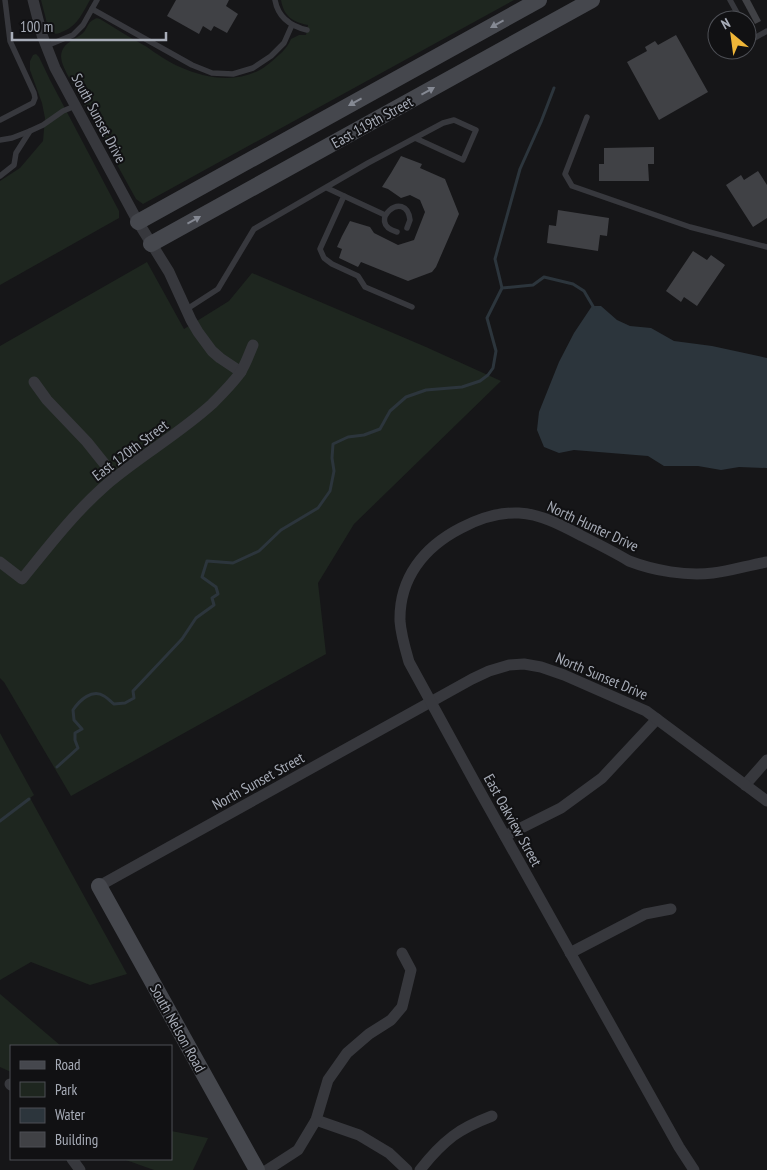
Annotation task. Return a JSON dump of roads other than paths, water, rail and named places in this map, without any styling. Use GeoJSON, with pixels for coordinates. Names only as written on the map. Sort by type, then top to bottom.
{"type":"FeatureCollection","features":[{"type":"Feature","properties":{"kind":"main road","name":"East 119th Street"},"geometry":{"type":"LineString","coordinates":[[138,222],[539,0]]}},
{"type":"Feature","properties":{"kind":"main road","name":"East 119th Street"},"geometry":{"type":"LineString","coordinates":[[151,244],[592,0]]}},
{"type":"Feature","properties":{"kind":"main road","name":"South Nelson Road"},"geometry":{"type":"LineString","coordinates":[[99,886],[257,1170]]}},
{"type":"Feature","properties":{"kind":"street","name":"South Sunset Drive"},"geometry":{"type":"LineString","coordinates":[[33,0],[42,35],[55,68],[138,222],[169,272],[198,332],[212,351],[240,372]]}},
{"type":"Feature","properties":{"kind":"street","name":"East 120th Street"},"geometry":{"type":"LineString","coordinates":[[0,562],[22,579],[68,523],[93,497],[116,477],[189,424],[225,391],[240,372],[253,345]]}},
{"type":"Feature","properties":{"kind":"street"},"geometry":{"type":"LineString","coordinates":[[34,382],[56,410],[87,442],[116,477]]}},
{"type":"Feature","properties":{"kind":"street","name":"North Hunter Drive"},"geometry":{"type":"LineString","coordinates":[[431,701],[409,662],[404,642],[400,622],[404,590],[415,567],[426,553],[450,534],[476,520],[503,513],[532,515],[563,526],[629,561],[674,573],[714,573],[767,562]]}},
{"type":"Feature","properties":{"kind":"street","name":"North Sunset Drive"},"geometry":{"type":"LineString","coordinates":[[431,701],[472,678],[489,671],[509,665],[524,664],[541,667],[564,675],[646,711],[767,800]]}},
{"type":"Feature","properties":{"kind":"street","name":"East Oakview Street"},"geometry":{"type":"LineString","coordinates":[[431,701],[679,1148],[694,1170]]}},
{"type":"Feature","properties":{"kind":"street","name":"North Sunset Street"},"geometry":{"type":"LineString","coordinates":[[99,886],[431,701]]}},
{"type":"Feature","properties":{"kind":"street"},"geometry":{"type":"LineString","coordinates":[[505,836],[560,808],[602,778],[657,719]]}},
{"type":"Feature","properties":{"kind":"street"},"geometry":{"type":"LineString","coordinates":[[745,784],[767,760]]}},
{"type":"Feature","properties":{"kind":"street"},"geometry":{"type":"LineString","coordinates":[[570,953],[644,914],[671,909]]}},
{"type":"Feature","properties":{"kind":"street"},"geometry":{"type":"LineString","coordinates":[[267,1170],[298,1150],[316,1120],[328,1080],[347,1053],[369,1034],[391,1020],[402,1007],[411,970],[402,953]]}},
{"type":"Feature","properties":{"kind":"street"},"geometry":{"type":"LineString","coordinates":[[420,1170],[433,1154],[454,1134],[492,1116]]}},
{"type":"Feature","properties":{"kind":"street"},"geometry":{"type":"LineString","coordinates":[[316,1120],[359,1135],[389,1153],[407,1170]]}},
{"type":"Feature","properties":{"kind":"lane"},"geometry":{"type":"LineString","coordinates":[[0,120],[33,103],[35,98],[10,41],[5,0]]}},
{"type":"Feature","properties":{"kind":"lane"},"geometry":{"type":"LineString","coordinates":[[46,46],[73,34],[83,25],[97,0]]}},
{"type":"Feature","properties":{"kind":"lane"},"geometry":{"type":"LineString","coordinates":[[275,0],[280,14],[288,22],[298,28],[307,30]]}},
{"type":"Feature","properties":{"kind":"lane"},"geometry":{"type":"LineString","coordinates":[[92,8],[192,65],[212,73],[233,74],[253,68],[271,56],[284,43],[292,25]]}},
{"type":"Feature","properties":{"kind":"lane"},"geometry":{"type":"LineString","coordinates":[[0,140],[12,138],[30,131],[75,106]]}},
{"type":"Feature","properties":{"kind":"lane"},"geometry":{"type":"LineString","coordinates":[[586,116],[565,174],[572,186],[690,227],[767,248]]}},
{"type":"Feature","properties":{"kind":"lane"},"geometry":{"type":"LineString","coordinates":[[187,310],[218,289],[254,229],[368,163],[443,123],[454,120],[476,130],[463,160],[415,138]]}},
{"type":"Feature","properties":{"kind":"lane"},"geometry":{"type":"LineString","coordinates":[[0,176],[14,165],[16,153],[30,131]]}},
{"type":"Feature","properties":{"kind":"lane"},"geometry":{"type":"LineString","coordinates":[[327,188],[386,215]]}},
{"type":"Feature","properties":{"kind":"lane"},"geometry":{"type":"LineString","coordinates":[[344,196],[320,249],[324,258],[332,264],[358,276],[365,287],[412,307]]}},
{"type":"Feature","properties":{"kind":"lane"},"geometry":{"type":"LineString","coordinates":[[397,232],[392,231],[385,221],[386,215],[393,207],[401,207],[408,212],[410,220],[407,228]]}},
{"type":"Feature","properties":{"kind":"water"},"geometry":{"type":"Polygon","coordinates":[[[592,306],[601,306],[617,320],[630,326],[651,328],[674,341],[712,346],[767,358],[767,468],[739,467],[721,470],[698,466],[664,466],[648,456],[574,450],[559,453],[544,447],[537,430],[539,412],[559,362],[574,333],[592,306]]]}},
{"type":"Feature","properties":{"kind":"waterway"},"geometry":{"type":"LineString","coordinates":[[57,767],[78,748],[75,733],[82,729],[74,720],[73,710],[79,703],[86,697],[95,694],[104,696],[114,704],[125,703],[134,698],[133,691],[182,639],[196,618],[214,605],[212,598],[218,594],[216,587],[202,577],[207,561],[233,563],[259,551],[281,530],[318,508],[330,491],[334,471],[332,458],[333,444],[348,437],[364,435],[380,429],[390,411],[406,397],[426,390],[462,387],[480,381],[488,375],[493,368],[496,351],[487,318],[502,288],[495,259],[520,169],[554,88]]}},
{"type":"Feature","properties":{"kind":"waterway"},"geometry":{"type":"LineString","coordinates":[[502,288],[533,285],[544,277],[573,284],[584,291],[594,308]]}},
{"type":"Feature","properties":{"kind":"waterway"},"geometry":{"type":"LineString","coordinates":[[0,821],[29,799]]}}]}
